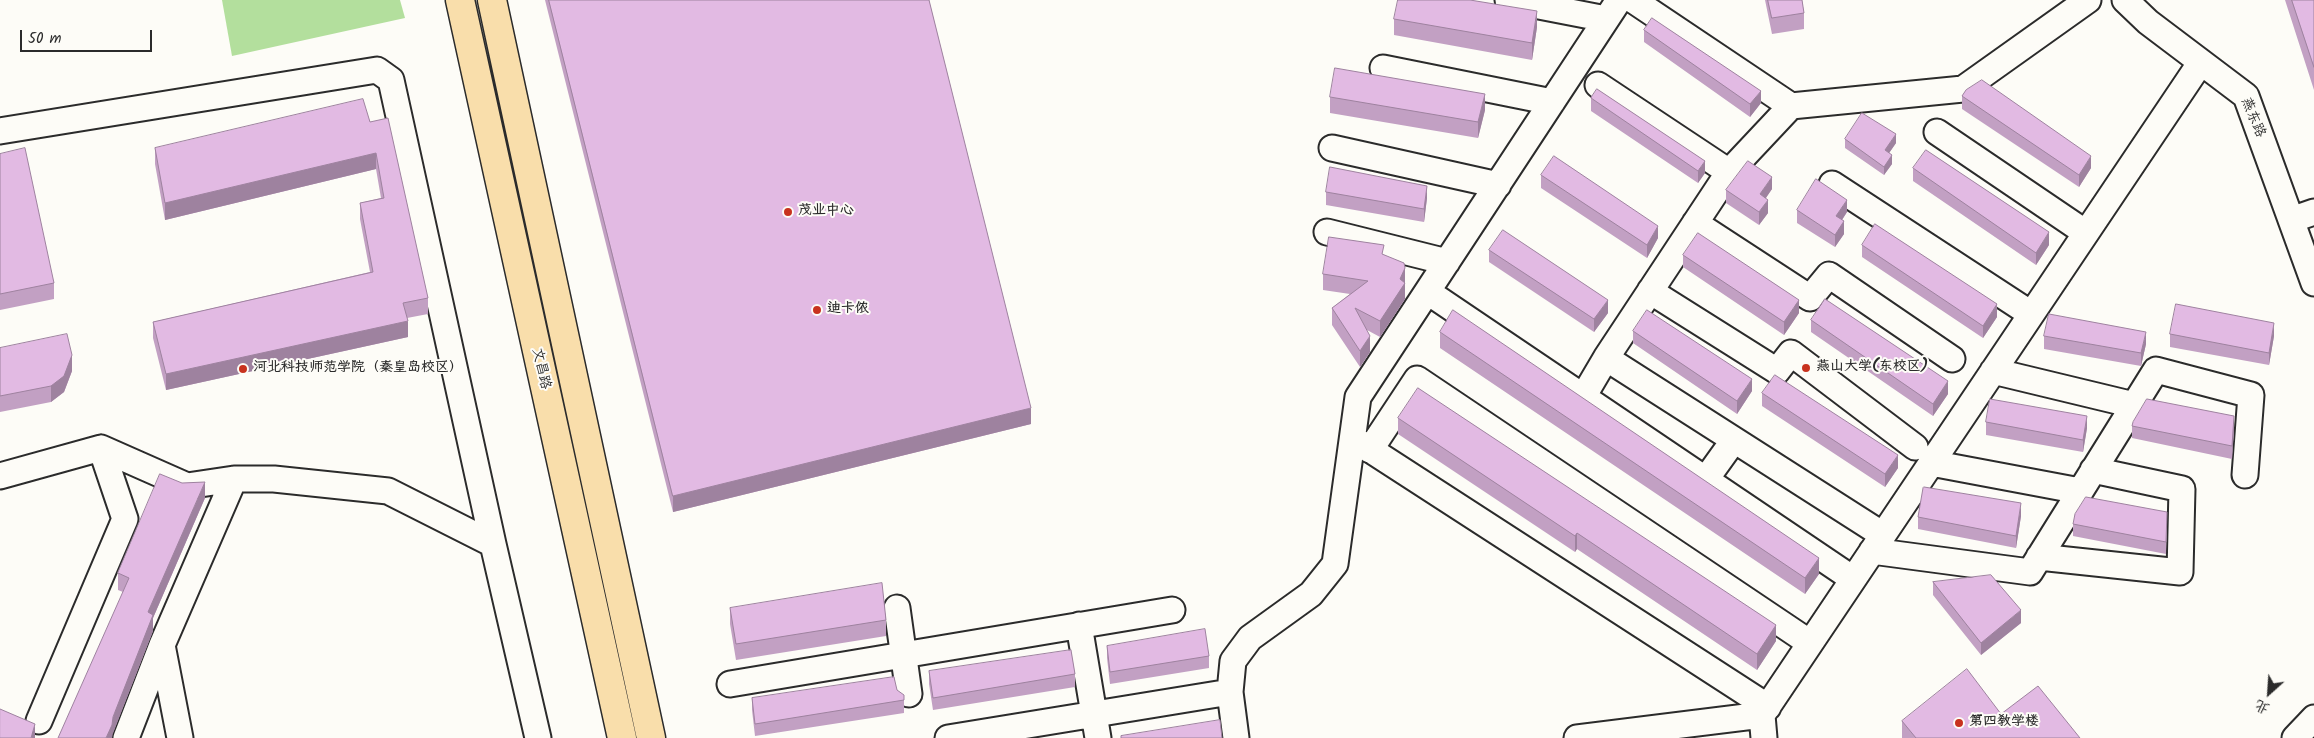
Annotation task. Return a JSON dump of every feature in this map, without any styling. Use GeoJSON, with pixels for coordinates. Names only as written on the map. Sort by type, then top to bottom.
{"type":"FeatureCollection","features":[{"type":"Feature","properties":{"kind":"main road","name":"文昌路"},"geometry":{"type":"LineString","coordinates":[[460,0],[622,738]]}},
{"type":"Feature","properties":{"kind":"main road"},"geometry":{"type":"LineString","coordinates":[[492,0],[651,738]]}},
{"type":"Feature","properties":{"kind":"street"},"geometry":{"type":"LineString","coordinates":[[1236,738],[1230,692],[1233,661],[1250,638],[1311,594],[1335,564],[1361,444],[1358,398],[1612,10],[1508,0]]}},
{"type":"Feature","properties":{"kind":"street"},"geometry":{"type":"LineString","coordinates":[[1632,0],[1791,106],[1963,89],[2088,0]]}},
{"type":"Feature","properties":{"kind":"street","name":"燕东路"},"geometry":{"type":"LineString","coordinates":[[2125,0],[2148,22],[2246,96],[2314,283]]}},
{"type":"Feature","properties":{"kind":"street"},"geometry":{"type":"LineString","coordinates":[[1765,720],[1810,643],[1877,543],[1923,455],[1993,371],[2201,62]]}},
{"type":"Feature","properties":{"kind":"street"},"geometry":{"type":"LineString","coordinates":[[1383,68],[1552,102]]}},
{"type":"Feature","properties":{"kind":"street"},"geometry":{"type":"LineString","coordinates":[[0,131],[377,70],[391,80],[493,544],[538,738]]}},
{"type":"Feature","properties":{"kind":"street"},"geometry":{"type":"LineString","coordinates":[[1598,85],[1729,172]]}},
{"type":"Feature","properties":{"kind":"street"},"geometry":{"type":"LineString","coordinates":[[1583,397],[1606,358],[1729,172],[1791,106]]}},
{"type":"Feature","properties":{"kind":"street"},"geometry":{"type":"LineString","coordinates":[[1938,132],[2086,233]]}},
{"type":"Feature","properties":{"kind":"street"},"geometry":{"type":"LineString","coordinates":[[1332,148],[1498,185]]}},
{"type":"Feature","properties":{"kind":"street"},"geometry":{"type":"LineString","coordinates":[[1832,184],[2031,314]]}},
{"type":"Feature","properties":{"kind":"street"},"geometry":{"type":"LineString","coordinates":[[2291,220],[2314,212]]}},
{"type":"Feature","properties":{"kind":"street"},"geometry":{"type":"LineString","coordinates":[[1695,223],[1810,298],[1829,275],[1952,359]]}},
{"type":"Feature","properties":{"kind":"street"},"geometry":{"type":"LineString","coordinates":[[1327,232],[1447,262]]}},
{"type":"Feature","properties":{"kind":"street"},"geometry":{"type":"LineString","coordinates":[[1650,291],[1777,371],[1791,353],[1923,455],[2080,491]]}},
{"type":"Feature","properties":{"kind":"street"},"geometry":{"type":"LineString","coordinates":[[1428,292],[1854,579]]}},
{"type":"Feature","properties":{"kind":"street"},"geometry":{"type":"LineString","coordinates":[[1606,358],[1734,440],[1877,543],[2030,572],[2156,370],[2251,395],[2245,475]]}},
{"type":"Feature","properties":{"kind":"street"},"geometry":{"type":"LineString","coordinates":[[1993,371],[2134,405]]}},
{"type":"Feature","properties":{"kind":"street"},"geometry":{"type":"LineString","coordinates":[[1361,444],[1417,379],[1810,643]]}},
{"type":"Feature","properties":{"kind":"street"},"geometry":{"type":"LineString","coordinates":[[1706,479],[1734,440]]}},
{"type":"Feature","properties":{"kind":"street"},"geometry":{"type":"LineString","coordinates":[[1361,444],[1765,720]]}},
{"type":"Feature","properties":{"kind":"street"},"geometry":{"type":"LineString","coordinates":[[0,476],[101,448],[187,486],[234,479],[274,479],[388,491],[493,544]]}},
{"type":"Feature","properties":{"kind":"street"},"geometry":{"type":"LineString","coordinates":[[39,721],[125,519],[101,448]]}},
{"type":"Feature","properties":{"kind":"street"},"geometry":{"type":"LineString","coordinates":[[2039,557],[2180,572],[2182,489],[2093,470]]}},
{"type":"Feature","properties":{"kind":"street"},"geometry":{"type":"LineString","coordinates":[[126,738],[162,645],[234,479]]}},
{"type":"Feature","properties":{"kind":"street"},"geometry":{"type":"LineString","coordinates":[[898,608],[909,694]]}},
{"type":"Feature","properties":{"kind":"street"},"geometry":{"type":"LineString","coordinates":[[730,684],[1172,610]]}},
{"type":"Feature","properties":{"kind":"street"},"geometry":{"type":"LineString","coordinates":[[1079,626],[1096,726]]}},
{"type":"Feature","properties":{"kind":"street"},"geometry":{"type":"LineString","coordinates":[[162,645],[180,738]]}},
{"type":"Feature","properties":{"kind":"street"},"geometry":{"type":"LineString","coordinates":[[948,738],[1096,726],[1230,692]]}},
{"type":"Feature","properties":{"kind":"street"},"geometry":{"type":"LineString","coordinates":[[2295,738],[2314,718]]}},
{"type":"Feature","properties":{"kind":"street"},"geometry":{"type":"LineString","coordinates":[[1577,738],[1765,720]]}},
{"type":"Feature","properties":{"kind":"green space"},"geometry":{"type":"Polygon","coordinates":[[[222,0],[400,0],[405,18],[232,56],[222,0]]]}},
{"type":"Feature","properties":{"kind":"building","name":"茂业中心"},"geometry":{"type":"Polygon","coordinates":[[[549,0],[929,0],[1031,408],[673,496],[549,0]]]}},
{"type":"Feature","properties":{"kind":"building"},"geometry":{"type":"Polygon","coordinates":[[[1398,0],[1470,0],[1537,11],[1532,43],[1394,19],[1398,0]]]}},
{"type":"Feature","properties":{"kind":"building"},"geometry":{"type":"Polygon","coordinates":[[[1768,0],[1802,0],[1804,13],[1772,18],[1768,0]]]}},
{"type":"Feature","properties":{"kind":"building"},"geometry":{"type":"Polygon","coordinates":[[[2292,0],[2314,0],[2314,67],[2292,0]]]}},
{"type":"Feature","properties":{"kind":"building"},"geometry":{"type":"Polygon","coordinates":[[[1652,18],[1761,91],[1750,104],[1644,30],[1652,18]]]}},
{"type":"Feature","properties":{"kind":"building"},"geometry":{"type":"Polygon","coordinates":[[[1335,68],[1485,94],[1478,122],[1330,97],[1335,68]]]}},
{"type":"Feature","properties":{"kind":"building"},"geometry":{"type":"Polygon","coordinates":[[[1982,80],[2091,156],[2079,175],[1962,96],[1966,90],[1982,80]]]}},
{"type":"Feature","properties":{"kind":"building"},"geometry":{"type":"Polygon","coordinates":[[[1597,89],[1705,161],[1698,171],[1591,98],[1597,89]]]}},
{"type":"Feature","properties":{"kind":"building"},"geometry":{"type":"Polygon","coordinates":[[[363,99],[370,122],[388,118],[428,298],[403,303],[408,321],[166,374],[153,322],[373,272],[360,203],[384,198],[376,153],[165,203],[155,148],[363,99]]]}},
{"type":"Feature","properties":{"kind":"building"},"geometry":{"type":"Polygon","coordinates":[[[1862,113],[1896,134],[1885,150],[1892,155],[1884,167],[1845,139],[1862,113]]]}},
{"type":"Feature","properties":{"kind":"building"},"geometry":{"type":"Polygon","coordinates":[[[25,148],[54,283],[0,294],[0,154],[25,148]]]}},
{"type":"Feature","properties":{"kind":"building"},"geometry":{"type":"Polygon","coordinates":[[[1926,150],[2049,232],[2036,253],[1913,168],[1926,150]]]}},
{"type":"Feature","properties":{"kind":"building"},"geometry":{"type":"Polygon","coordinates":[[[1554,156],[1658,226],[1647,245],[1541,175],[1554,156]]]}},
{"type":"Feature","properties":{"kind":"building"},"geometry":{"type":"Polygon","coordinates":[[[1748,161],[1772,177],[1760,194],[1768,200],[1759,212],[1726,190],[1748,161]]]}},
{"type":"Feature","properties":{"kind":"building"},"geometry":{"type":"Polygon","coordinates":[[[1330,167],[1427,186],[1424,209],[1326,192],[1330,167]]]}},
{"type":"Feature","properties":{"kind":"building"},"geometry":{"type":"Polygon","coordinates":[[[1816,179],[1847,200],[1836,216],[1844,221],[1835,235],[1797,210],[1816,179]]]}},
{"type":"Feature","properties":{"kind":"building"},"geometry":{"type":"Polygon","coordinates":[[[1875,224],[1997,304],[1983,326],[1862,245],[1875,224]]]}},
{"type":"Feature","properties":{"kind":"building"},"geometry":{"type":"Polygon","coordinates":[[[1503,230],[1608,300],[1594,319],[1489,250],[1503,230]]]}},
{"type":"Feature","properties":{"kind":"building"},"geometry":{"type":"Polygon","coordinates":[[[1698,233],[1799,300],[1784,322],[1683,255],[1698,233]]]}},
{"type":"Feature","properties":{"kind":"building"},"geometry":{"type":"Polygon","coordinates":[[[1329,237],[1384,245],[1382,254],[1404,263],[1405,268],[1400,279],[1405,283],[1380,321],[1355,308],[1370,336],[1360,351],[1332,308],[1368,281],[1323,274],[1329,237]]]}},
{"type":"Feature","properties":{"kind":"building"},"geometry":{"type":"Polygon","coordinates":[[[1825,299],[1948,381],[1933,404],[1811,320],[1825,299]]]}},
{"type":"Feature","properties":{"kind":"building"},"geometry":{"type":"Polygon","coordinates":[[[2176,304],[2274,323],[2269,353],[2170,334],[2176,304]]]}},
{"type":"Feature","properties":{"kind":"building"},"geometry":{"type":"Polygon","coordinates":[[[1453,310],[1819,558],[1805,578],[1440,332],[1453,310]]]}},
{"type":"Feature","properties":{"kind":"building"},"geometry":{"type":"Polygon","coordinates":[[[1647,310],[1752,379],[1737,401],[1633,331],[1647,310]]]}},
{"type":"Feature","properties":{"kind":"building"},"geometry":{"type":"Polygon","coordinates":[[[2049,314],[2146,332],[2141,353],[2044,336],[2049,314]]]}},
{"type":"Feature","properties":{"kind":"building"},"geometry":{"type":"Polygon","coordinates":[[[67,334],[72,355],[64,376],[51,386],[0,396],[0,348],[67,334]]]}},
{"type":"Feature","properties":{"kind":"building"},"geometry":{"type":"Polygon","coordinates":[[[1775,375],[1898,455],[1885,474],[1762,393],[1775,375]]]}},
{"type":"Feature","properties":{"kind":"building"},"geometry":{"type":"Polygon","coordinates":[[[1418,388],[1776,625],[1757,654],[1577,533],[1575,536],[1398,418],[1418,388]]]}},
{"type":"Feature","properties":{"kind":"building"},"geometry":{"type":"Polygon","coordinates":[[[1990,399],[2087,416],[2083,440],[1986,422],[1990,399]]]}},
{"type":"Feature","properties":{"kind":"building"},"geometry":{"type":"Polygon","coordinates":[[[2147,399],[2234,416],[2232,446],[2132,426],[2147,399]]]}},
{"type":"Feature","properties":{"kind":"building"},"geometry":{"type":"Polygon","coordinates":[[[160,474],[182,483],[205,482],[148,612],[153,615],[106,738],[58,738],[129,578],[118,573],[160,474]]]}},
{"type":"Feature","properties":{"kind":"building"},"geometry":{"type":"Polygon","coordinates":[[[1924,487],[2021,503],[2016,536],[1918,517],[1924,487]]]}},
{"type":"Feature","properties":{"kind":"building"},"geometry":{"type":"Polygon","coordinates":[[[2086,497],[2167,512],[2166,542],[2073,524],[2075,514],[2086,497]]]}},
{"type":"Feature","properties":{"kind":"building"},"geometry":{"type":"Polygon","coordinates":[[[1991,575],[2021,610],[1981,643],[1933,582],[1991,575]]]}},
{"type":"Feature","properties":{"kind":"building"},"geometry":{"type":"Polygon","coordinates":[[[882,583],[886,620],[736,644],[730,608],[882,583]]]}},
{"type":"Feature","properties":{"kind":"building"},"geometry":{"type":"Polygon","coordinates":[[[1205,629],[1209,656],[1110,672],[1107,646],[1205,629]]]}},
{"type":"Feature","properties":{"kind":"building"},"geometry":{"type":"Polygon","coordinates":[[[1071,650],[1075,674],[933,698],[929,671],[1071,650]]]}},
{"type":"Feature","properties":{"kind":"building"},"geometry":{"type":"Polygon","coordinates":[[[1967,669],[2001,714],[2038,686],[2080,738],[1916,738],[1902,721],[1967,669]]]}},
{"type":"Feature","properties":{"kind":"building"},"geometry":{"type":"Polygon","coordinates":[[[894,677],[897,690],[904,695],[904,700],[755,724],[752,698],[894,677]]]}},
{"type":"Feature","properties":{"kind":"building"},"geometry":{"type":"Polygon","coordinates":[[[0,709],[35,724],[31,738],[0,738],[0,709]]]}},
{"type":"Feature","properties":{"kind":"building"},"geometry":{"type":"Polygon","coordinates":[[[1220,720],[1222,738],[1121,738],[1121,736],[1220,720]]]}},
{"type":"Feature","properties":{"kind":"place","name":"茂业中心"},"geometry":{"type":"Point","coordinates":[788,212]}},
{"type":"Feature","properties":{"kind":"place","name":"迪卡侬"},"geometry":{"type":"Point","coordinates":[817,310]}},
{"type":"Feature","properties":{"kind":"place","name":"燕山大学(东校区)"},"geometry":{"type":"Point","coordinates":[1806,368]}},
{"type":"Feature","properties":{"kind":"place","name":"河北科技师范学院（秦皇岛校区）"},"geometry":{"type":"Point","coordinates":[243,369]}},
{"type":"Feature","properties":{"kind":"place","name":"第四教学楼"},"geometry":{"type":"Point","coordinates":[1959,723]}}]}
